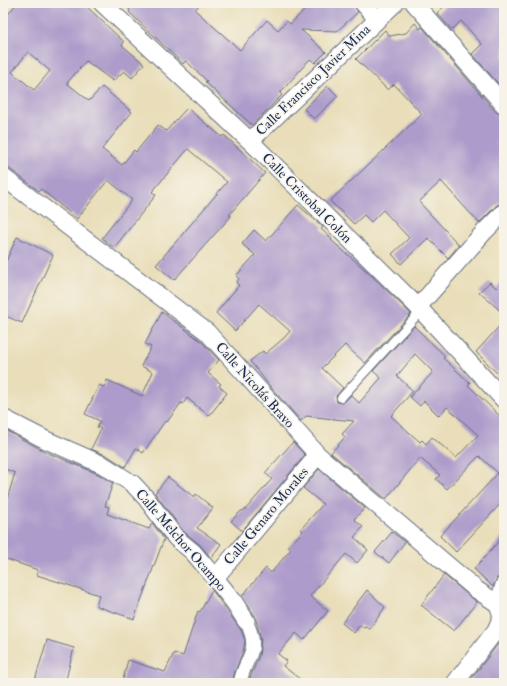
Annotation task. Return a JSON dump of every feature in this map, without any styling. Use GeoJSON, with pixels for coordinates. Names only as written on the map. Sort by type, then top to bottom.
{"type":"FeatureCollection","features":[{"type":"Feature","properties":{"kind":"street","name":"Calle Cristobal Colón"},"geometry":{"type":"LineString","coordinates":[[102,3],[250,141],[420,309],[504,400]]}},
{"type":"Feature","properties":{"kind":"street"},"geometry":{"type":"LineString","coordinates":[[363,3],[377,19]]}},
{"type":"Feature","properties":{"kind":"street","name":"Calle Francisco Javier Mina"},"geometry":{"type":"LineString","coordinates":[[250,141],[395,3]]}},
{"type":"Feature","properties":{"kind":"street"},"geometry":{"type":"LineString","coordinates":[[414,3],[504,105]]}},
{"type":"Feature","properties":{"kind":"street","name":"Calle Nicolás Bravo"},"geometry":{"type":"LineString","coordinates":[[3,177],[207,332],[318,455],[477,590],[498,604]]}},
{"type":"Feature","properties":{"kind":"street"},"geometry":{"type":"LineString","coordinates":[[420,309],[484,232],[504,212]]}},
{"type":"Feature","properties":{"kind":"street","name":"Calle Melchor Ocampo"},"geometry":{"type":"LineString","coordinates":[[3,418],[103,466],[133,484],[146,498],[176,538],[193,552],[234,602],[253,635],[253,650],[240,683]]}},
{"type":"Feature","properties":{"kind":"street","name":"Calle Genaro Morales"},"geometry":{"type":"LineString","coordinates":[[214,578],[318,455]]}},
{"type":"Feature","properties":{"kind":"street"},"geometry":{"type":"LineString","coordinates":[[455,683],[496,630],[502,616],[498,604],[504,585]]}},
{"type":"Feature","properties":{"kind":"lane"},"geometry":{"type":"LineString","coordinates":[[341,398],[420,309]]}},
{"type":"Feature","properties":{"kind":"building"},"geometry":{"type":"Polygon","coordinates":[[[17,3],[83,3],[124,42],[122,45],[144,64],[132,78],[124,71],[113,81],[86,61],[67,83],[89,101],[102,87],[132,112],[102,149],[122,165],[134,150],[136,152],[158,125],[166,131],[187,108],[222,137],[224,135],[265,173],[229,215],[231,216],[174,280],[156,265],[227,182],[188,149],[152,192],[156,195],[114,248],[102,238],[132,200],[108,180],[77,219],[41,189],[39,191],[3,164],[3,20],[17,3]],[[28,52],[12,72],[34,90],[50,71],[28,52]]]}},
{"type":"Feature","properties":{"kind":"building"},"geometry":{"type":"Polygon","coordinates":[[[122,3],[201,3],[195,10],[240,50],[267,20],[278,30],[287,21],[290,24],[312,3],[353,3],[358,12],[337,31],[301,30],[326,52],[315,63],[310,59],[280,93],[282,95],[252,125],[205,82],[207,81],[186,61],[183,64],[129,12],[130,10],[122,3]]]}},
{"type":"Feature","properties":{"kind":"building"},"geometry":{"type":"Polygon","coordinates":[[[448,3],[504,3],[504,90],[472,54],[482,44],[461,21],[452,30],[437,13],[448,3]]]}},
{"type":"Feature","properties":{"kind":"building"},"geometry":{"type":"Polygon","coordinates":[[[415,23],[420,29],[422,27],[496,112],[504,115],[504,202],[497,205],[479,223],[441,181],[419,202],[459,245],[448,258],[428,238],[401,264],[392,254],[409,238],[383,210],[371,222],[364,215],[354,224],[330,201],[422,114],[394,84],[388,90],[356,59],[385,30],[390,36],[406,33],[415,23]]]}},
{"type":"Feature","properties":{"kind":"building"},"geometry":{"type":"Polygon","coordinates":[[[328,86],[338,96],[314,119],[304,109],[328,86]]]}},
{"type":"Feature","properties":{"kind":"building"},"geometry":{"type":"Polygon","coordinates":[[[298,205],[323,227],[321,229],[332,239],[331,240],[370,274],[411,314],[365,363],[345,345],[322,368],[343,388],[336,396],[337,402],[343,403],[351,395],[359,403],[381,378],[373,371],[414,326],[445,356],[443,358],[470,383],[468,385],[504,420],[504,500],[456,552],[440,536],[498,473],[479,456],[447,489],[436,479],[440,475],[420,458],[386,499],[331,453],[345,437],[342,434],[354,421],[306,416],[301,421],[250,361],[263,351],[265,354],[290,331],[259,304],[235,331],[216,313],[239,285],[236,283],[239,279],[236,276],[255,255],[242,244],[254,230],[266,241],[298,205]],[[415,354],[397,376],[413,391],[391,416],[420,442],[422,440],[426,444],[432,437],[456,458],[478,435],[447,407],[439,416],[424,401],[420,406],[410,397],[433,372],[415,354]]]}},
{"type":"Feature","properties":{"kind":"building"},"geometry":{"type":"Polygon","coordinates":[[[17,237],[53,255],[22,323],[3,315],[3,268],[17,237]]]}},
{"type":"Feature","properties":{"kind":"building"},"geometry":{"type":"Polygon","coordinates":[[[504,280],[504,314],[479,292],[490,282],[496,288],[504,280]]]}},
{"type":"Feature","properties":{"kind":"building"},"geometry":{"type":"Polygon","coordinates":[[[162,312],[201,341],[219,360],[208,373],[221,384],[219,386],[227,393],[209,416],[187,398],[183,404],[181,403],[167,422],[165,421],[143,453],[136,448],[125,467],[108,456],[91,449],[101,429],[97,427],[100,421],[85,414],[99,385],[104,387],[107,380],[142,396],[153,372],[141,366],[151,347],[145,344],[162,312]]]}},
{"type":"Feature","properties":{"kind":"building"},"geometry":{"type":"Polygon","coordinates":[[[504,321],[504,380],[476,352],[504,321]]]}},
{"type":"Feature","properties":{"kind":"building"},"geometry":{"type":"Polygon","coordinates":[[[3,429],[46,452],[98,474],[113,483],[105,506],[109,507],[107,514],[149,529],[152,523],[164,539],[134,619],[96,606],[99,595],[37,575],[38,570],[3,558],[3,512],[15,473],[3,468],[3,429]]]}},
{"type":"Feature","properties":{"kind":"building"},"geometry":{"type":"Polygon","coordinates":[[[293,442],[305,455],[242,531],[231,521],[241,511],[245,510],[272,479],[265,473],[293,442]]]}},
{"type":"Feature","properties":{"kind":"building"},"geometry":{"type":"Polygon","coordinates":[[[319,469],[365,508],[354,519],[363,527],[354,537],[368,550],[357,563],[346,554],[310,596],[328,611],[304,640],[296,633],[278,654],[287,661],[283,666],[305,683],[248,683],[259,656],[261,640],[255,616],[242,596],[266,568],[271,573],[291,549],[288,547],[303,531],[301,529],[323,504],[303,488],[319,469]]]}},
{"type":"Feature","properties":{"kind":"building"},"geometry":{"type":"Polygon","coordinates":[[[168,477],[194,497],[196,494],[213,508],[197,528],[221,544],[211,558],[199,544],[183,531],[155,493],[168,477]]]}},
{"type":"Feature","properties":{"kind":"building"},"geometry":{"type":"Polygon","coordinates":[[[392,532],[405,542],[389,563],[375,552],[392,532]]]}},
{"type":"Feature","properties":{"kind":"building"},"geometry":{"type":"Polygon","coordinates":[[[504,535],[504,574],[497,578],[493,587],[474,569],[504,535]]]}},
{"type":"Feature","properties":{"kind":"building"},"geometry":{"type":"Polygon","coordinates":[[[444,575],[477,602],[454,631],[421,605],[444,575]]]}},
{"type":"Feature","properties":{"kind":"building"},"geometry":{"type":"Polygon","coordinates":[[[212,590],[241,630],[245,641],[232,683],[122,683],[128,660],[165,672],[174,653],[183,656],[198,611],[200,612],[212,590]]]}},
{"type":"Feature","properties":{"kind":"building"},"geometry":{"type":"Polygon","coordinates":[[[367,590],[385,607],[370,629],[365,626],[364,628],[360,625],[354,633],[342,623],[367,590]]]}},
{"type":"Feature","properties":{"kind":"building"},"geometry":{"type":"Polygon","coordinates":[[[504,636],[504,683],[468,683],[504,636]]]}},
{"type":"Feature","properties":{"kind":"building"},"geometry":{"type":"Polygon","coordinates":[[[47,640],[74,648],[65,683],[45,683],[35,680],[47,640]]]}}]}
